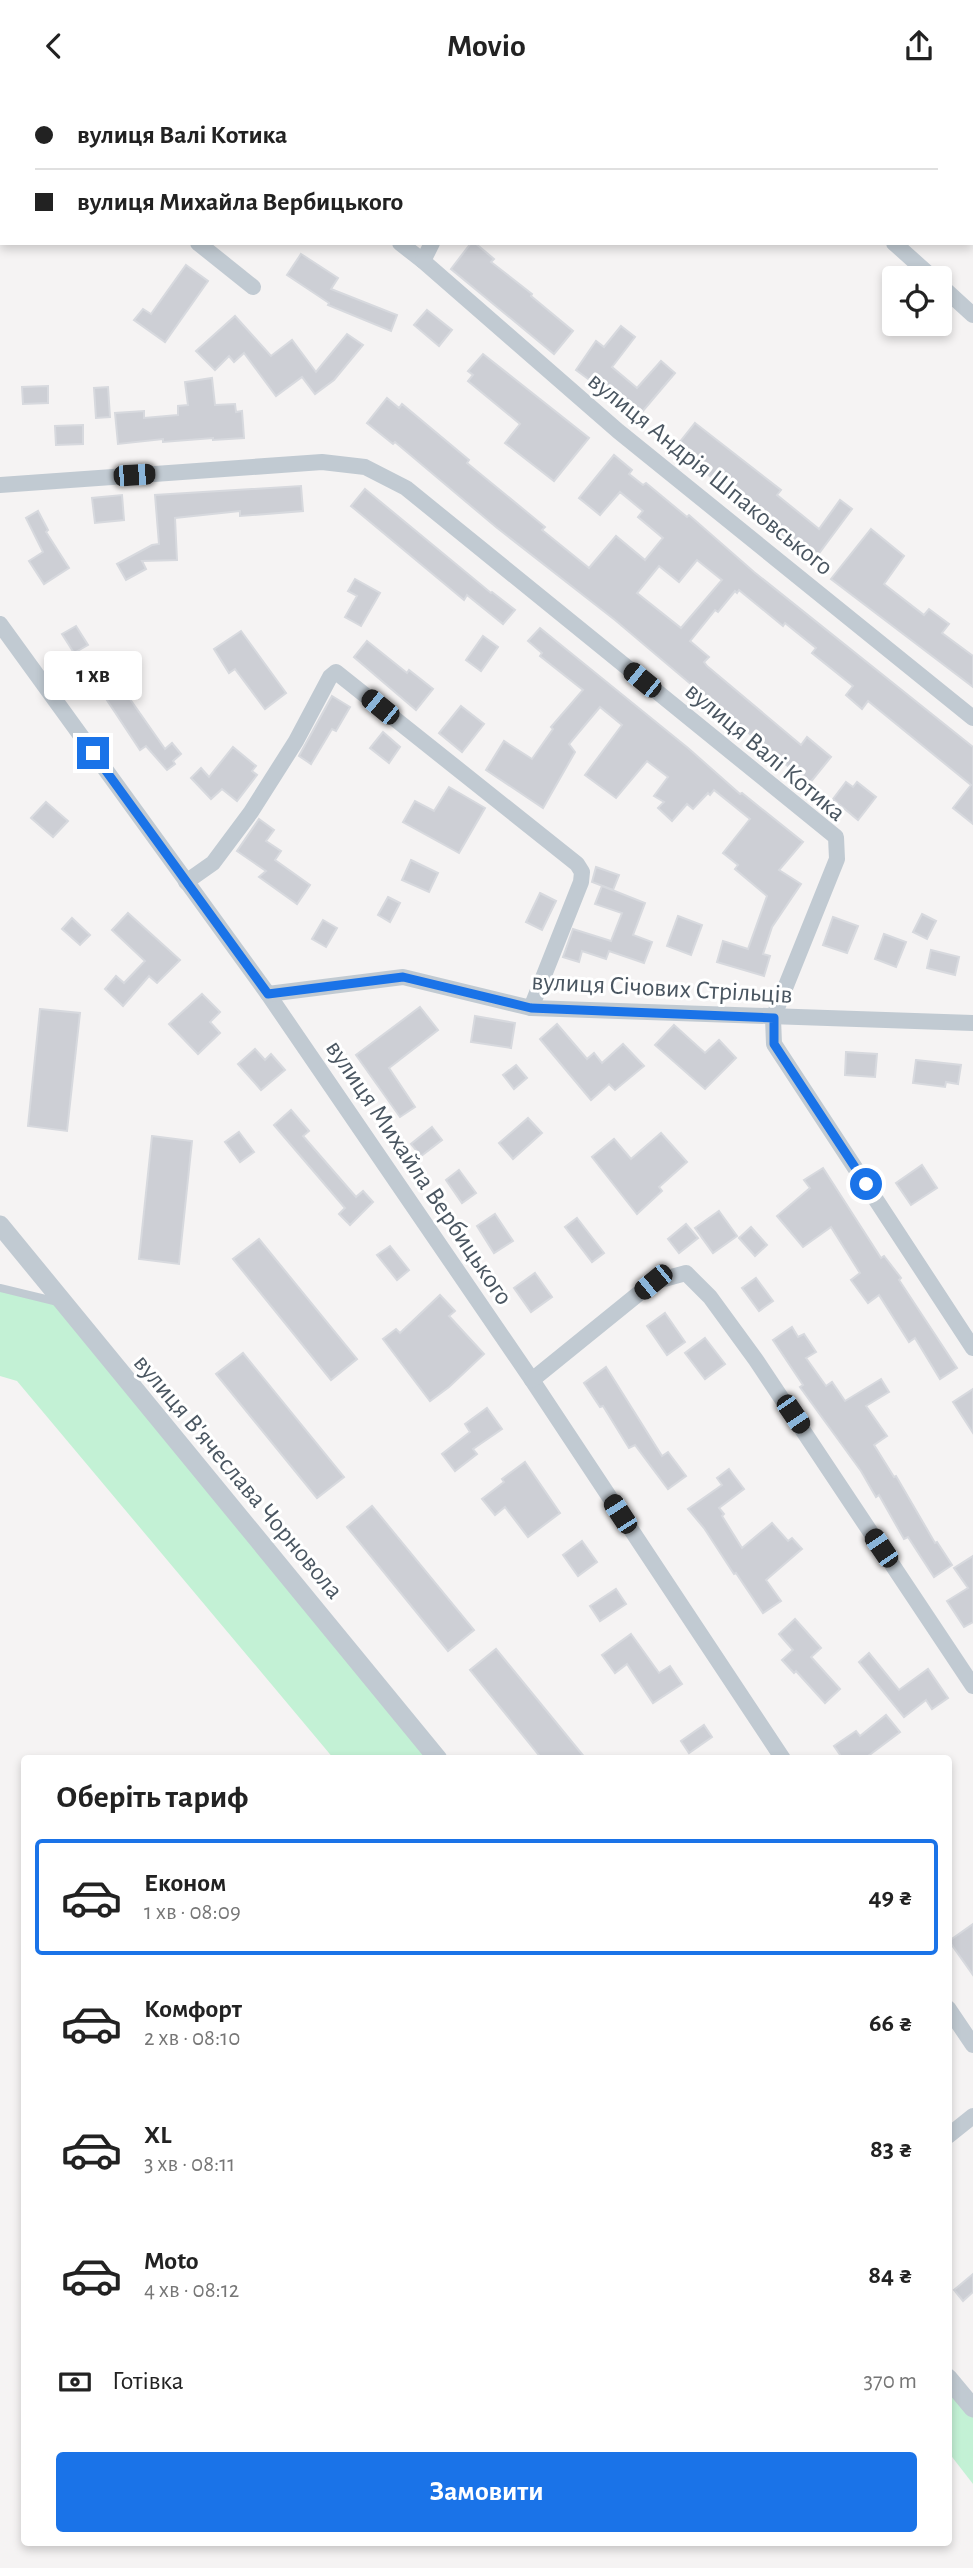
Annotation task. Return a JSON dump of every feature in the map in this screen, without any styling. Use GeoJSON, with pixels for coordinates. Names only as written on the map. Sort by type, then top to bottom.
{"type":"FeatureCollection","features":[{"type":"Feature","properties":{"kind":"street"},"geometry":{"type":"LineString","coordinates":[[201,245],[253,286]]}},
{"type":"Feature","properties":{"kind":"street","name":"вулиця Андрія Шпаковського"},"geometry":{"type":"LineString","coordinates":[[403,245],[618,431],[973,718]]}},
{"type":"Feature","properties":{"kind":"street"},"geometry":{"type":"LineString","coordinates":[[423,261],[431,245]]}},
{"type":"Feature","properties":{"kind":"street"},"geometry":{"type":"LineString","coordinates":[[896,245],[920,266]]}},
{"type":"Feature","properties":{"kind":"street"},"geometry":{"type":"LineString","coordinates":[[952,294],[971,307]]}},
{"type":"Feature","properties":{"kind":"street","name":"вулиця Валі Котика"},"geometry":{"type":"LineString","coordinates":[[0,485],[323,462],[365,467],[406,488],[835,837],[837,859],[774,1018],[774,1044],[973,1348]]}},
{"type":"Feature","properties":{"kind":"street","name":"вулиця Михайла Вербицького"},"geometry":{"type":"LineString","coordinates":[[0,624],[268,994],[532,1380],[780,1755]]}},
{"type":"Feature","properties":{"kind":"street"},"geometry":{"type":"LineString","coordinates":[[187,883],[213,863],[251,812],[296,741],[330,677],[336,672],[583,871],[531,1008]]}},
{"type":"Feature","properties":{"kind":"street","name":"вулиця Січових Стрільців"},"geometry":{"type":"LineString","coordinates":[[268,994],[403,977],[531,1008],[973,1023]]}},
{"type":"Feature","properties":{"kind":"street","name":"вулиця В'ячеслава Чорновола"},"geometry":{"type":"LineString","coordinates":[[0,1225],[61,1303],[435,1755]]}},
{"type":"Feature","properties":{"kind":"street"},"geometry":{"type":"LineString","coordinates":[[532,1380],[653,1282],[686,1273],[710,1297],[756,1360],[973,1686]]}},
{"type":"Feature","properties":{"kind":"street"},"geometry":{"type":"LineString","coordinates":[[952,2014],[973,2045]]}},
{"type":"Feature","properties":{"kind":"street"},"geometry":{"type":"LineString","coordinates":[[952,2133],[973,2116]]}},
{"type":"Feature","properties":{"kind":"street"},"geometry":{"type":"LineString","coordinates":[[952,2383],[973,2408]]}},
{"type":"Feature","properties":{"kind":"lane"},"geometry":{"type":"LineString","coordinates":[[0,1288],[61,1303]]}},
{"type":"Feature","properties":{"kind":"green space"},"geometry":{"type":"Polygon","coordinates":[[[0,1288],[61,1302],[435,1755],[331,1755],[17,1381],[0,1376],[0,1288]]]}},
{"type":"Feature","properties":{"kind":"green space"},"geometry":{"type":"Polygon","coordinates":[[[952,2384],[973,2409],[973,2484],[952,2457],[952,2384]]]}},
{"type":"Feature","properties":{"kind":"building"},"geometry":{"type":"Polygon","coordinates":[[[469,245],[477,245],[494,259],[491,262],[573,331],[554,354],[451,269],[469,245]]]}},
{"type":"Feature","properties":{"kind":"building"},"geometry":{"type":"Polygon","coordinates":[[[301,254],[338,278],[331,289],[397,315],[391,331],[328,305],[329,303],[287,275],[301,254]]]}},
{"type":"Feature","properties":{"kind":"building"},"geometry":{"type":"Polygon","coordinates":[[[186,265],[208,281],[165,342],[134,320],[143,309],[151,314],[186,265]]]}},
{"type":"Feature","properties":{"kind":"building"},"geometry":{"type":"Polygon","coordinates":[[[427,310],[452,330],[439,346],[414,325],[427,310]]]}},
{"type":"Feature","properties":{"kind":"building"},"geometry":{"type":"Polygon","coordinates":[[[235,316],[271,356],[292,340],[316,372],[347,334],[363,345],[334,380],[315,394],[302,377],[276,396],[244,353],[234,362],[229,356],[215,370],[196,351],[235,316]]]}},
{"type":"Feature","properties":{"kind":"building"},"geometry":{"type":"Polygon","coordinates":[[[621,326],[635,337],[612,367],[637,388],[661,361],[675,373],[636,419],[614,398],[576,370],[596,341],[604,347],[621,326]]]}},
{"type":"Feature","properties":{"kind":"building"},"geometry":{"type":"Polygon","coordinates":[[[483,354],[589,438],[554,481],[505,443],[520,424],[468,381],[473,375],[468,371],[483,354]]]}},
{"type":"Feature","properties":{"kind":"building"},"geometry":{"type":"Polygon","coordinates":[[[212,378],[215,405],[235,404],[236,412],[242,411],[244,438],[163,442],[163,439],[118,444],[115,413],[144,411],[144,418],[178,415],[178,406],[188,405],[185,382],[212,378]]]}},
{"type":"Feature","properties":{"kind":"building"},"geometry":{"type":"Polygon","coordinates":[[[48,386],[48,403],[23,404],[22,387],[48,386]]]}},
{"type":"Feature","properties":{"kind":"building"},"geometry":{"type":"Polygon","coordinates":[[[108,387],[110,417],[96,418],[94,388],[108,387]]]}},
{"type":"Feature","properties":{"kind":"building"},"geometry":{"type":"Polygon","coordinates":[[[387,398],[399,408],[402,404],[469,460],[467,463],[545,527],[542,530],[589,568],[616,536],[645,560],[663,538],[638,517],[643,511],[620,492],[600,515],[579,498],[614,455],[632,470],[629,474],[643,485],[646,483],[687,517],[689,515],[754,572],[973,747],[973,824],[953,808],[971,785],[868,701],[862,709],[846,695],[853,686],[812,653],[816,648],[785,623],[783,626],[739,590],[737,593],[735,591],[718,612],[715,610],[690,641],[709,657],[704,662],[707,666],[801,745],[807,737],[831,757],[809,784],[615,620],[496,527],[395,442],[393,444],[367,423],[387,398]],[[697,560],[679,582],[659,566],[637,593],[681,628],[722,580],[697,560]]]}},
{"type":"Feature","properties":{"kind":"building"},"geometry":{"type":"Polygon","coordinates":[[[695,423],[781,490],[777,495],[819,529],[840,500],[852,509],[814,560],[675,448],[695,423]]]}},
{"type":"Feature","properties":{"kind":"building"},"geometry":{"type":"Polygon","coordinates":[[[83,425],[83,444],[56,445],[55,426],[83,425]]]}},
{"type":"Feature","properties":{"kind":"building"},"geometry":{"type":"Polygon","coordinates":[[[301,486],[303,511],[240,516],[240,511],[175,518],[177,560],[142,561],[146,569],[126,580],[117,564],[152,545],[159,544],[155,495],[301,486]]]}},
{"type":"Feature","properties":{"kind":"building"},"geometry":{"type":"Polygon","coordinates":[[[365,489],[515,610],[503,624],[467,595],[464,600],[351,506],[365,489]]]}},
{"type":"Feature","properties":{"kind":"building"},"geometry":{"type":"Polygon","coordinates":[[[122,495],[124,520],[95,523],[92,498],[122,495]]]}},
{"type":"Feature","properties":{"kind":"building"},"geometry":{"type":"Polygon","coordinates":[[[38,511],[48,530],[46,532],[69,568],[44,584],[29,561],[43,552],[26,518],[38,511]]]}},
{"type":"Feature","properties":{"kind":"building"},"geometry":{"type":"Polygon","coordinates":[[[871,529],[904,556],[884,584],[924,615],[929,609],[949,624],[942,633],[973,656],[973,687],[831,579],[871,529]]]}},
{"type":"Feature","properties":{"kind":"building"},"geometry":{"type":"Polygon","coordinates":[[[355,579],[380,593],[361,626],[345,617],[357,596],[348,591],[355,579]]]}},
{"type":"Feature","properties":{"kind":"building"},"geometry":{"type":"Polygon","coordinates":[[[76,626],[88,645],[74,653],[62,634],[76,626]]]}},
{"type":"Feature","properties":{"kind":"building"},"geometry":{"type":"Polygon","coordinates":[[[540,628],[688,748],[740,794],[803,842],[779,870],[801,884],[772,927],[763,954],[770,956],[764,976],[717,962],[723,941],[748,949],[767,896],[735,869],[738,865],[723,853],[750,819],[714,790],[693,809],[687,804],[672,821],[658,808],[664,802],[654,796],[668,777],[647,761],[616,798],[585,775],[622,725],[600,707],[569,744],[575,752],[543,808],[486,770],[504,741],[532,759],[553,729],[551,727],[583,690],[540,656],[542,653],[528,641],[540,628]]]}},
{"type":"Feature","properties":{"kind":"building"},"geometry":{"type":"Polygon","coordinates":[[[241,631],[286,693],[265,709],[235,669],[229,673],[214,649],[241,631]]]}},
{"type":"Feature","properties":{"kind":"building"},"geometry":{"type":"Polygon","coordinates":[[[483,636],[498,647],[481,671],[466,660],[483,636]]]}},
{"type":"Feature","properties":{"kind":"building"},"geometry":{"type":"Polygon","coordinates":[[[367,641],[407,673],[409,670],[433,689],[416,710],[354,657],[367,641]]]}},
{"type":"Feature","properties":{"kind":"building"},"geometry":{"type":"Polygon","coordinates":[[[123,669],[134,686],[125,692],[165,749],[172,743],[181,754],[167,770],[146,746],[140,750],[97,685],[123,669]]]}},
{"type":"Feature","properties":{"kind":"building"},"geometry":{"type":"Polygon","coordinates":[[[332,696],[350,707],[336,731],[332,729],[311,764],[299,756],[332,696]]]}},
{"type":"Feature","properties":{"kind":"building"},"geometry":{"type":"Polygon","coordinates":[[[461,706],[484,724],[462,752],[439,733],[461,706]]]}},
{"type":"Feature","properties":{"kind":"building"},"geometry":{"type":"Polygon","coordinates":[[[383,732],[400,747],[389,763],[370,748],[383,732]]]}},
{"type":"Feature","properties":{"kind":"building"},"geometry":{"type":"Polygon","coordinates":[[[233,747],[256,766],[252,771],[257,775],[237,801],[222,789],[211,799],[191,778],[201,768],[209,777],[233,747]]]}},
{"type":"Feature","properties":{"kind":"building"},"geometry":{"type":"Polygon","coordinates":[[[846,782],[853,787],[857,782],[876,797],[858,820],[833,799],[846,782]]]}},
{"type":"Feature","properties":{"kind":"building"},"geometry":{"type":"Polygon","coordinates":[[[449,787],[485,808],[459,853],[403,822],[415,801],[434,811],[449,787]]]}},
{"type":"Feature","properties":{"kind":"building"},"geometry":{"type":"Polygon","coordinates":[[[46,802],[68,821],[53,837],[31,818],[46,802]]]}},
{"type":"Feature","properties":{"kind":"building"},"geometry":{"type":"Polygon","coordinates":[[[259,819],[274,830],[266,841],[281,851],[275,860],[310,885],[297,904],[259,877],[266,871],[237,851],[259,819]]]}},
{"type":"Feature","properties":{"kind":"building"},"geometry":{"type":"Polygon","coordinates":[[[411,860],[438,873],[429,892],[402,880],[411,860]]]}},
{"type":"Feature","properties":{"kind":"building"},"geometry":{"type":"Polygon","coordinates":[[[596,867],[619,875],[613,890],[592,882],[596,867]]]}},
{"type":"Feature","properties":{"kind":"building"},"geometry":{"type":"Polygon","coordinates":[[[602,886],[645,903],[633,935],[652,942],[644,963],[609,951],[606,959],[582,951],[579,962],[563,957],[573,929],[611,941],[622,913],[595,904],[602,886]]]}},
{"type":"Feature","properties":{"kind":"building"},"geometry":{"type":"Polygon","coordinates":[[[540,893],[556,901],[542,930],[526,922],[540,893]]]}},
{"type":"Feature","properties":{"kind":"building"},"geometry":{"type":"Polygon","coordinates":[[[388,897],[400,903],[390,922],[378,915],[388,897]]]}},
{"type":"Feature","properties":{"kind":"building"},"geometry":{"type":"Polygon","coordinates":[[[128,913],[180,960],[157,983],[149,976],[123,1006],[105,989],[116,976],[124,983],[145,961],[112,930],[128,913]]]}},
{"type":"Feature","properties":{"kind":"building"},"geometry":{"type":"Polygon","coordinates":[[[922,914],[936,921],[927,939],[913,932],[922,914]]]}},
{"type":"Feature","properties":{"kind":"building"},"geometry":{"type":"Polygon","coordinates":[[[678,916],[702,925],[691,955],[667,946],[678,916]]]}},
{"type":"Feature","properties":{"kind":"building"},"geometry":{"type":"Polygon","coordinates":[[[833,917],[858,926],[847,953],[823,945],[833,917]]]}},
{"type":"Feature","properties":{"kind":"building"},"geometry":{"type":"Polygon","coordinates":[[[72,918],[90,935],[80,945],[62,929],[72,918]]]}},
{"type":"Feature","properties":{"kind":"building"},"geometry":{"type":"Polygon","coordinates":[[[323,920],[337,928],[326,947],[312,939],[323,920]]]}},
{"type":"Feature","properties":{"kind":"building"},"geometry":{"type":"Polygon","coordinates":[[[884,934],[906,942],[896,967],[875,959],[884,934]]]}},
{"type":"Feature","properties":{"kind":"building"},"geometry":{"type":"Polygon","coordinates":[[[931,950],[959,957],[955,975],[927,968],[931,950]]]}},
{"type":"Feature","properties":{"kind":"building"},"geometry":{"type":"Polygon","coordinates":[[[202,994],[220,1012],[210,1022],[220,1033],[198,1054],[169,1024],[202,994]]]}},
{"type":"Feature","properties":{"kind":"building"},"geometry":{"type":"Polygon","coordinates":[[[420,1007],[438,1030],[389,1068],[415,1107],[400,1117],[356,1055],[420,1007]]]}},
{"type":"Feature","properties":{"kind":"building"},"geometry":{"type":"Polygon","coordinates":[[[40,1009],[80,1013],[67,1131],[28,1126],[40,1009]]]}},
{"type":"Feature","properties":{"kind":"building"},"geometry":{"type":"Polygon","coordinates":[[[475,1016],[515,1023],[511,1048],[471,1042],[475,1016]]]}},
{"type":"Feature","properties":{"kind":"building"},"geometry":{"type":"Polygon","coordinates":[[[557,1024],[587,1059],[594,1053],[602,1063],[623,1044],[644,1066],[615,1090],[609,1084],[591,1100],[540,1039],[557,1024]]]}},
{"type":"Feature","properties":{"kind":"building"},"geometry":{"type":"Polygon","coordinates":[[[674,1025],[705,1053],[719,1040],[736,1058],[705,1089],[655,1045],[674,1025]]]}},
{"type":"Feature","properties":{"kind":"building"},"geometry":{"type":"Polygon","coordinates":[[[255,1049],[265,1060],[271,1054],[285,1070],[261,1090],[238,1064],[255,1049]]]}},
{"type":"Feature","properties":{"kind":"building"},"geometry":{"type":"Polygon","coordinates":[[[846,1052],[877,1054],[875,1077],[845,1075],[846,1052]]]}},
{"type":"Feature","properties":{"kind":"building"},"geometry":{"type":"Polygon","coordinates":[[[916,1060],[961,1065],[958,1084],[946,1082],[945,1087],[913,1083],[916,1060]]]}},
{"type":"Feature","properties":{"kind":"building"},"geometry":{"type":"Polygon","coordinates":[[[516,1065],[527,1078],[514,1089],[503,1075],[516,1065]]]}},
{"type":"Feature","properties":{"kind":"building"},"geometry":{"type":"Polygon","coordinates":[[[291,1110],[309,1131],[303,1136],[356,1197],[363,1191],[373,1202],[350,1225],[339,1214],[345,1208],[274,1125],[291,1110]]]}},
{"type":"Feature","properties":{"kind":"building"},"geometry":{"type":"Polygon","coordinates":[[[528,1118],[542,1133],[513,1159],[499,1143],[528,1118]]]}},
{"type":"Feature","properties":{"kind":"building"},"geometry":{"type":"Polygon","coordinates":[[[432,1127],[442,1140],[421,1156],[411,1144],[432,1127]]]}},
{"type":"Feature","properties":{"kind":"building"},"geometry":{"type":"Polygon","coordinates":[[[239,1132],[254,1152],[240,1162],[225,1142],[239,1132]]]}},
{"type":"Feature","properties":{"kind":"building"},"geometry":{"type":"Polygon","coordinates":[[[661,1133],[687,1162],[659,1187],[662,1191],[637,1214],[592,1157],[614,1139],[631,1159],[661,1133]]]}},
{"type":"Feature","properties":{"kind":"building"},"geometry":{"type":"Polygon","coordinates":[[[152,1136],[192,1141],[179,1264],[139,1259],[152,1136]]]}},
{"type":"Feature","properties":{"kind":"building"},"geometry":{"type":"Polygon","coordinates":[[[922,1165],[937,1188],[911,1205],[896,1183],[922,1165]]]}},
{"type":"Feature","properties":{"kind":"building"},"geometry":{"type":"Polygon","coordinates":[[[823,1168],[881,1258],[884,1256],[901,1278],[899,1280],[957,1368],[940,1379],[915,1338],[909,1342],[879,1295],[868,1303],[851,1280],[860,1273],[831,1227],[803,1247],[777,1216],[810,1188],[804,1180],[823,1168]]]}},
{"type":"Feature","properties":{"kind":"building"},"geometry":{"type":"Polygon","coordinates":[[[459,1170],[476,1193],[462,1203],[446,1180],[459,1170]]]}},
{"type":"Feature","properties":{"kind":"building"},"geometry":{"type":"Polygon","coordinates":[[[719,1211],[737,1236],[713,1253],[695,1228],[719,1211]]]}},
{"type":"Feature","properties":{"kind":"building"},"geometry":{"type":"Polygon","coordinates":[[[495,1214],[513,1241],[494,1253],[477,1226],[495,1214]]]}},
{"type":"Feature","properties":{"kind":"building"},"geometry":{"type":"Polygon","coordinates":[[[577,1218],[604,1253],[592,1262],[565,1227],[577,1218]]]}},
{"type":"Feature","properties":{"kind":"building"},"geometry":{"type":"Polygon","coordinates":[[[686,1224],[698,1238],[679,1253],[668,1239],[686,1224]]]}},
{"type":"Feature","properties":{"kind":"building"},"geometry":{"type":"Polygon","coordinates":[[[751,1227],[767,1245],[755,1256],[739,1238],[751,1227]]]}},
{"type":"Feature","properties":{"kind":"building"},"geometry":{"type":"Polygon","coordinates":[[[259,1239],[357,1359],[331,1380],[233,1259],[259,1239]]]}},
{"type":"Feature","properties":{"kind":"building"},"geometry":{"type":"Polygon","coordinates":[[[390,1246],[409,1270],[397,1280],[377,1255],[390,1246]]]}},
{"type":"Feature","properties":{"kind":"building"},"geometry":{"type":"Polygon","coordinates":[[[535,1273],[552,1297],[531,1312],[514,1288],[535,1273]]]}},
{"type":"Feature","properties":{"kind":"building"},"geometry":{"type":"Polygon","coordinates":[[[756,1278],[773,1301],[759,1311],[742,1288],[756,1278]]]}},
{"type":"Feature","properties":{"kind":"building"},"geometry":{"type":"Polygon","coordinates":[[[440,1295],[455,1311],[449,1316],[484,1354],[430,1401],[383,1339],[396,1329],[400,1333],[440,1295]]]}},
{"type":"Feature","properties":{"kind":"building"},"geometry":{"type":"Polygon","coordinates":[[[665,1313],[685,1342],[667,1355],[647,1326],[665,1313]]]}},
{"type":"Feature","properties":{"kind":"building"},"geometry":{"type":"Polygon","coordinates":[[[792,1327],[798,1337],[804,1334],[816,1352],[806,1358],[826,1386],[832,1382],[845,1401],[881,1379],[889,1392],[866,1406],[887,1436],[874,1445],[894,1477],[896,1476],[935,1543],[937,1542],[952,1565],[934,1577],[908,1537],[904,1539],[879,1495],[876,1497],[861,1471],[800,1387],[803,1385],[773,1340],[792,1327]]]}},
{"type":"Feature","properties":{"kind":"building"},"geometry":{"type":"Polygon","coordinates":[[[705,1338],[725,1364],[705,1379],[685,1353],[705,1338]]]}},
{"type":"Feature","properties":{"kind":"building"},"geometry":{"type":"Polygon","coordinates":[[[243,1353],[344,1477],[317,1498],[216,1374],[243,1353]]]}},
{"type":"Feature","properties":{"kind":"building"},"geometry":{"type":"Polygon","coordinates":[[[606,1367],[662,1456],[668,1452],[686,1476],[668,1489],[635,1445],[629,1448],[603,1406],[600,1407],[584,1383],[606,1367]]]}},
{"type":"Feature","properties":{"kind":"building"},"geometry":{"type":"Polygon","coordinates":[[[973,1389],[973,1433],[953,1402],[973,1389]]]}},
{"type":"Feature","properties":{"kind":"building"},"geometry":{"type":"Polygon","coordinates":[[[487,1408],[502,1429],[473,1449],[477,1454],[455,1471],[442,1454],[470,1432],[465,1424],[487,1408]]]}},
{"type":"Feature","properties":{"kind":"building"},"geometry":{"type":"Polygon","coordinates":[[[525,1462],[560,1513],[528,1537],[505,1507],[495,1515],[482,1499],[504,1482],[502,1479],[525,1462]]]}},
{"type":"Feature","properties":{"kind":"building"},"geometry":{"type":"Polygon","coordinates":[[[729,1469],[744,1489],[719,1508],[742,1548],[772,1523],[788,1541],[792,1538],[802,1549],[766,1580],[781,1601],[763,1613],[688,1509],[722,1485],[717,1478],[729,1469]]]}},
{"type":"Feature","properties":{"kind":"building"},"geometry":{"type":"Polygon","coordinates":[[[372,1506],[474,1630],[448,1651],[347,1527],[372,1506]]]}},
{"type":"Feature","properties":{"kind":"building"},"geometry":{"type":"Polygon","coordinates":[[[582,1541],[597,1562],[578,1576],[563,1555],[582,1541]]]}},
{"type":"Feature","properties":{"kind":"building"},"geometry":{"type":"Polygon","coordinates":[[[973,1556],[973,1622],[964,1627],[947,1601],[968,1588],[954,1568],[973,1556]]]}},
{"type":"Feature","properties":{"kind":"building"},"geometry":{"type":"Polygon","coordinates":[[[616,1589],[626,1604],[600,1621],[590,1606],[616,1589]]]}},
{"type":"Feature","properties":{"kind":"building"},"geometry":{"type":"Polygon","coordinates":[[[795,1619],[821,1648],[811,1657],[840,1689],[825,1703],[796,1671],[794,1673],[782,1660],[793,1650],[779,1634],[795,1619]]]}},
{"type":"Feature","properties":{"kind":"building"},"geometry":{"type":"Polygon","coordinates":[[[631,1634],[659,1673],[670,1666],[682,1684],[653,1703],[627,1664],[615,1673],[602,1655],[631,1634]]]}},
{"type":"Feature","properties":{"kind":"building"},"geometry":{"type":"Polygon","coordinates":[[[496,1649],[583,1755],[539,1755],[470,1670],[496,1649]]]}},
{"type":"Feature","properties":{"kind":"building"},"geometry":{"type":"Polygon","coordinates":[[[869,1653],[899,1690],[928,1669],[948,1698],[932,1709],[926,1700],[904,1717],[859,1662],[869,1653]]]}},
{"type":"Feature","properties":{"kind":"building"},"geometry":{"type":"Polygon","coordinates":[[[886,1715],[900,1732],[869,1755],[840,1755],[834,1746],[856,1731],[860,1736],[886,1715]]]}},
{"type":"Feature","properties":{"kind":"building"},"geometry":{"type":"Polygon","coordinates":[[[704,1725],[712,1737],[689,1753],[681,1741],[704,1725]]]}},
{"type":"Feature","properties":{"kind":"building"},"geometry":{"type":"Polygon","coordinates":[[[973,1924],[973,1975],[952,1945],[952,1939],[973,1924]]]}},
{"type":"Feature","properties":{"kind":"building"},"geometry":{"type":"Polygon","coordinates":[[[973,2274],[973,2292],[963,2301],[954,2290],[973,2274]]]}},
{"type":"Feature","properties":{"kind":"route"},"geometry":{"type":"LineString","coordinates":[[93,753],[268,994],[403,977],[531,1008],[774,1018],[774,1044],[866,1184]]}}]}
